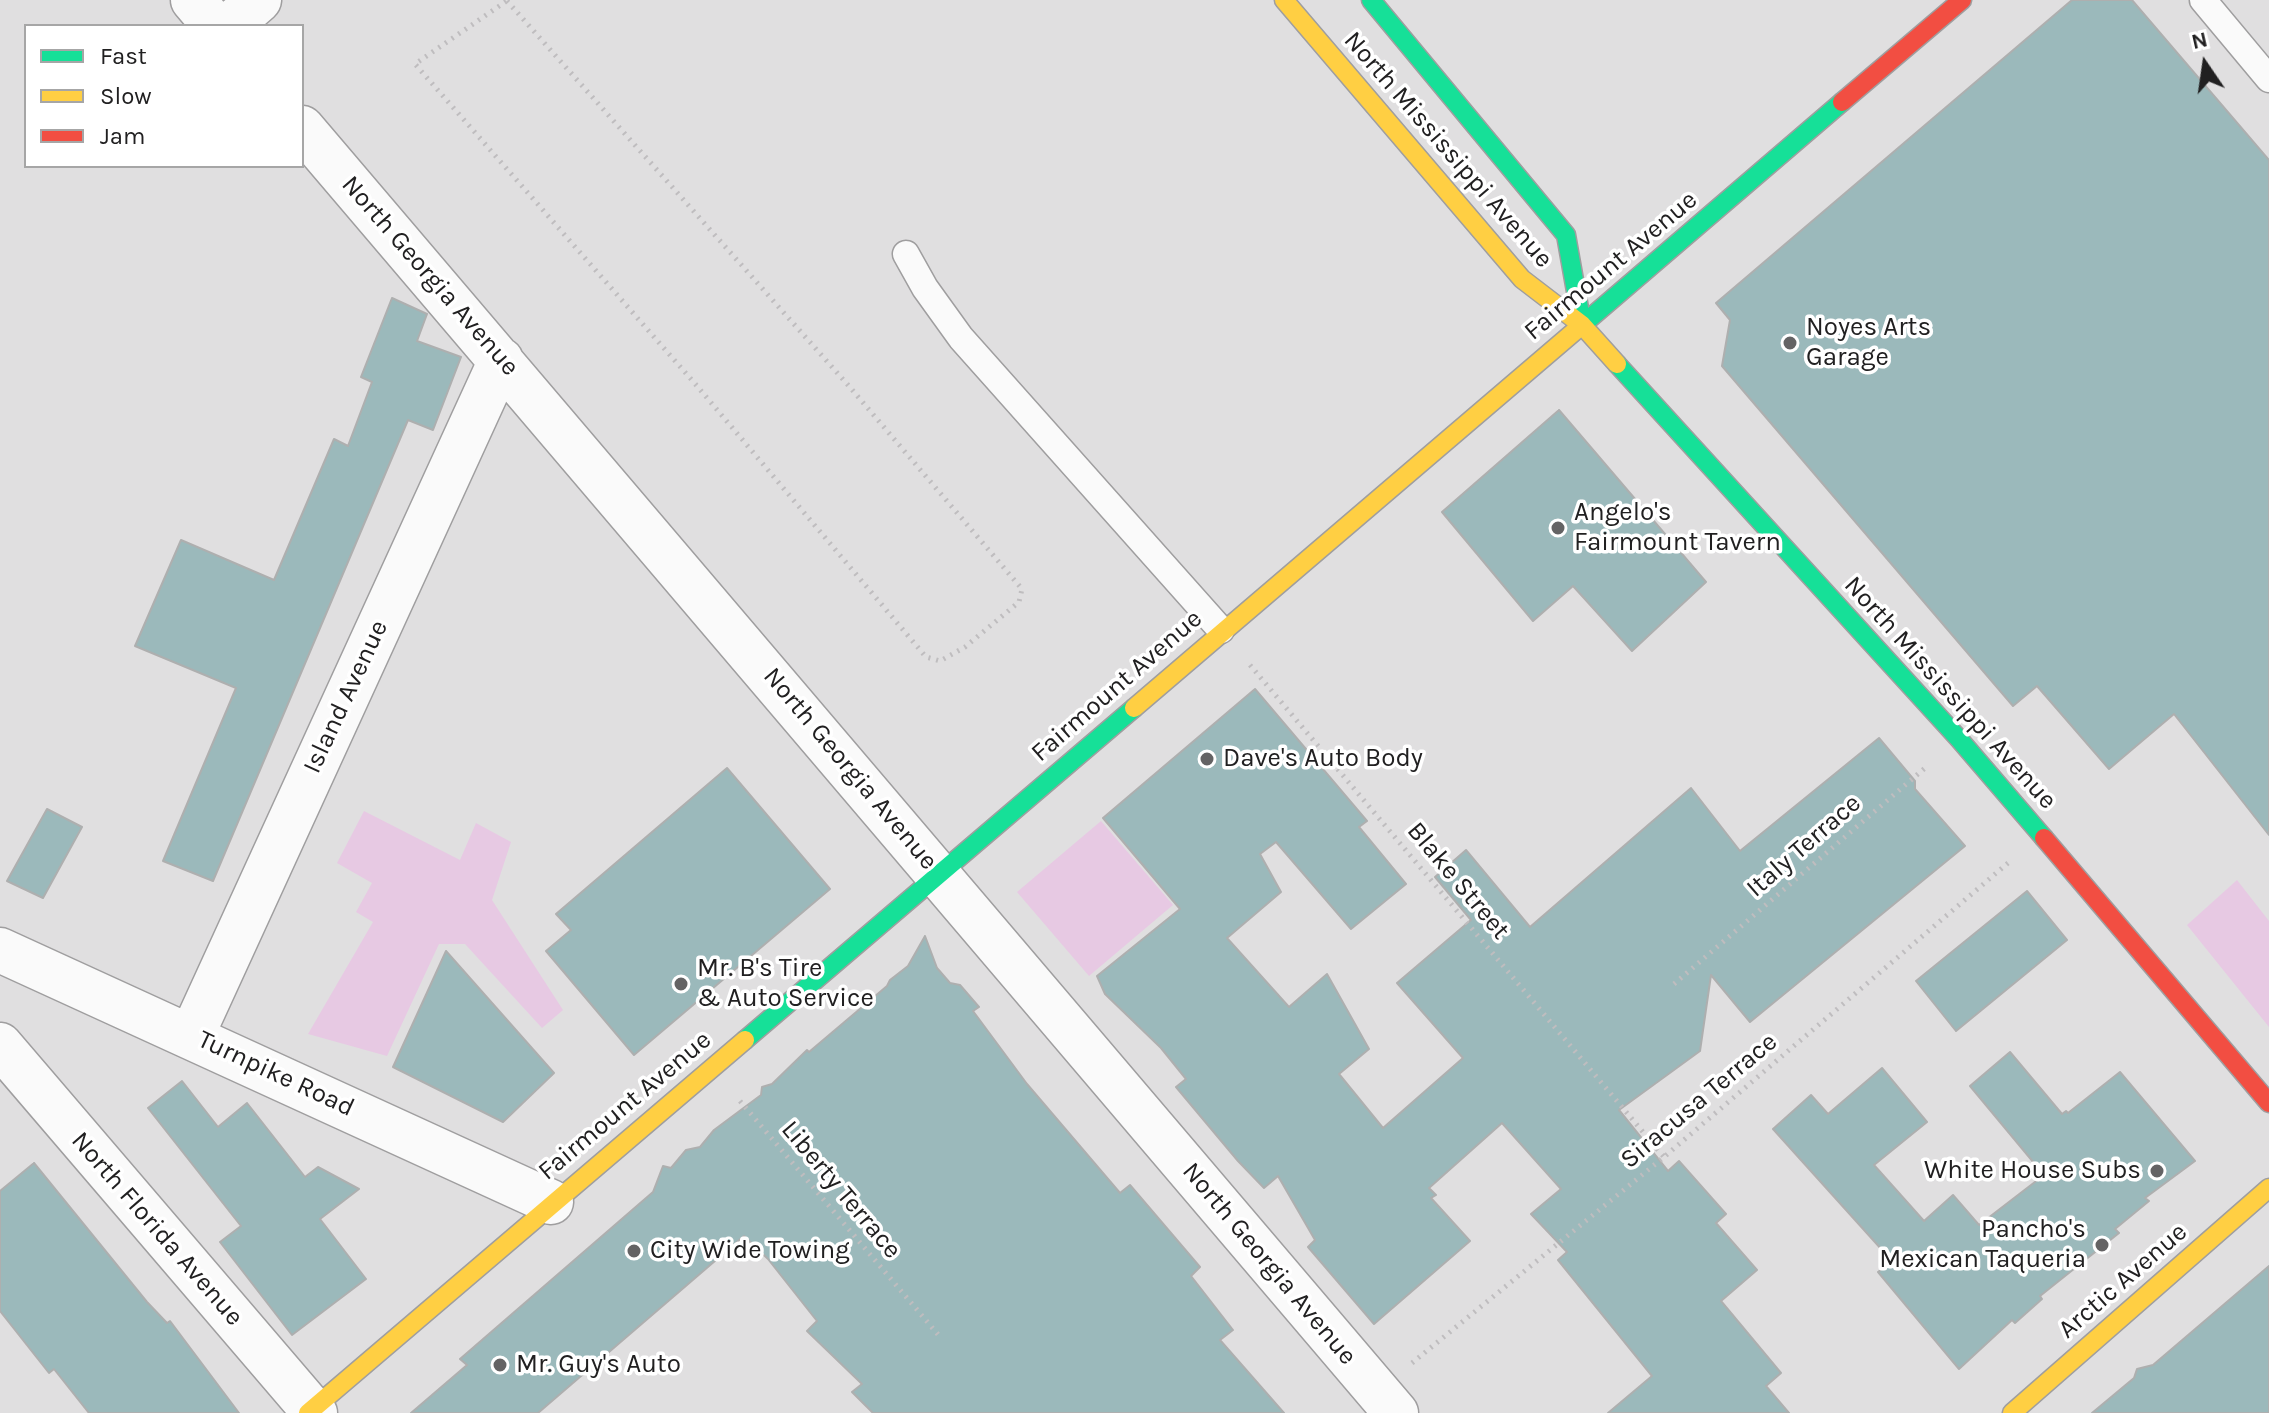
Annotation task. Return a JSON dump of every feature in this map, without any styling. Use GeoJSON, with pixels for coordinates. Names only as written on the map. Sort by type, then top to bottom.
{"type":"FeatureCollection","features":[{"type":"Feature","properties":{"kind":"main road","name":"North Mississippi Avenue"},"geometry":{"type":"LineString","coordinates":[[1284,0],[1522,279],[1582,325],[1959,739],[2269,1103]]}},
{"type":"Feature","properties":{"kind":"main road","name":"North Mississippi Avenue"},"geometry":{"type":"LineString","coordinates":[[1371,0],[1566,235],[1582,325]]}},
{"type":"Feature","properties":{"kind":"main road","name":"Fairmount Avenue"},"geometry":{"type":"LineString","coordinates":[[311,1412],[551,1202],[940,874],[1221,630],[1962,0]]}},
{"type":"Feature","properties":{"kind":"main road","name":"Arctic Avenue"},"geometry":{"type":"LineString","coordinates":[[2012,1413],[2269,1188]]}},
{"type":"Feature","properties":{"kind":"street"},"geometry":{"type":"LineString","coordinates":[[193,0],[213,24]]}},
{"type":"Feature","properties":{"kind":"street"},"geometry":{"type":"LineString","coordinates":[[231,24],[259,0]]}},
{"type":"Feature","properties":{"kind":"street","name":"North Georgia Avenue"},"geometry":{"type":"LineString","coordinates":[[304,130],[1387,1402]]}},
{"type":"Feature","properties":{"kind":"street","name":"Island Avenue"},"geometry":{"type":"LineString","coordinates":[[192,1035],[501,360]]}},
{"type":"Feature","properties":{"kind":"street","name":"Turnpike Road"},"geometry":{"type":"LineString","coordinates":[[0,950],[192,1035],[551,1202]]}},
{"type":"Feature","properties":{"kind":"street","name":"North Florida Avenue"},"geometry":{"type":"LineString","coordinates":[[0,1045],[311,1412]]}},
{"type":"Feature","properties":{"kind":"lane"},"geometry":{"type":"LineString","coordinates":[[2203,0],[2269,79]]}},
{"type":"Feature","properties":{"kind":"lane"},"geometry":{"type":"LineString","coordinates":[[906,254],[925,288],[961,338],[1221,630]]}},
{"type":"Feature","properties":{"kind":"path"},"geometry":{"type":"LineString","coordinates":[[507,0],[848,385],[1022,589],[1019,602],[965,647],[940,661],[926,657],[697,386],[415,64],[507,0]]}},
{"type":"Feature","properties":{"kind":"path","name":"Blake Street"},"geometry":{"type":"LineString","coordinates":[[1221,630],[1664,1157]]}},
{"type":"Feature","properties":{"kind":"path","name":"Italy Terrace"},"geometry":{"type":"LineString","coordinates":[[1674,984],[1959,739]]}},
{"type":"Feature","properties":{"kind":"path","name":"Siracusa Terrace"},"geometry":{"type":"LineString","coordinates":[[1387,1402],[1664,1157],[2041,834]]}},
{"type":"Feature","properties":{"kind":"path","name":"Liberty Terrace"},"geometry":{"type":"LineString","coordinates":[[711,1067],[941,1338]]}},
{"type":"Feature","properties":{"kind":"shaded area"},"geometry":{"type":"Polygon","coordinates":[[[364,811],[460,860],[476,823],[511,842],[492,900],[563,1010],[542,1028],[465,944],[439,944],[387,1056],[308,1034],[373,922],[356,912],[372,883],[337,863],[364,811]]]}},
{"type":"Feature","properties":{"kind":"shaded area"},"geometry":{"type":"Polygon","coordinates":[[[1101,821],[1173,905],[1089,976],[1017,892],[1101,821]]]}},
{"type":"Feature","properties":{"kind":"shaded area"},"geometry":{"type":"Polygon","coordinates":[[[2237,880],[2269,921],[2269,1027],[2187,925],[2237,880]]]}},
{"type":"Feature","properties":{"kind":"building"},"geometry":{"type":"Polygon","coordinates":[[[2072,0],[2132,0],[2269,160],[2269,835],[2174,714],[2109,769],[2037,686],[2013,706],[1722,366],[1730,320],[1716,303],[2072,0]]]}},
{"type":"Feature","properties":{"kind":"building"},"geometry":{"type":"Polygon","coordinates":[[[392,298],[427,314],[417,341],[461,357],[433,430],[408,420],[213,881],[163,861],[236,688],[135,646],[181,540],[274,580],[334,439],[348,446],[372,382],[361,377],[392,298]]]}},
{"type":"Feature","properties":{"kind":"building"},"geometry":{"type":"Polygon","coordinates":[[[1559,410],[1706,582],[1632,651],[1573,586],[1533,621],[1442,512],[1559,410]]]}},
{"type":"Feature","properties":{"kind":"building"},"geometry":{"type":"Polygon","coordinates":[[[1255,689],[1367,821],[1359,827],[1406,884],[1351,929],[1276,842],[1260,854],[1281,892],[1227,938],[1289,1007],[1327,974],[1369,1049],[1339,1074],[1383,1128],[1463,1058],[1397,983],[1471,920],[1435,877],[1466,850],[1530,927],[1691,788],[1740,851],[1879,738],[1915,781],[1915,789],[1965,846],[1750,1022],[1711,975],[1700,1051],[1619,1110],[1668,1171],[1679,1161],[1726,1214],[1716,1223],[1757,1270],[1721,1301],[1781,1373],[1766,1386],[1789,1413],[1608,1413],[1652,1376],[1558,1260],[1567,1252],[1531,1214],[1561,1189],[1502,1123],[1429,1188],[1436,1195],[1431,1198],[1470,1241],[1374,1324],[1308,1247],[1315,1240],[1278,1176],[1264,1188],[1238,1161],[1176,1087],[1186,1079],[1161,1048],[1105,994],[1097,976],[1180,909],[1103,818],[1255,689]]]}},
{"type":"Feature","properties":{"kind":"building"},"geometry":{"type":"Polygon","coordinates":[[[727,768],[830,889],[634,1055],[546,951],[571,930],[556,914],[727,768]]]}},
{"type":"Feature","properties":{"kind":"building"},"geometry":{"type":"Polygon","coordinates":[[[47,809],[82,827],[43,898],[7,881],[47,809]]]}},
{"type":"Feature","properties":{"kind":"building"},"geometry":{"type":"Polygon","coordinates":[[[2027,891],[2067,940],[1956,1031],[1916,981],[2027,891]]]}},
{"type":"Feature","properties":{"kind":"building"},"geometry":{"type":"Polygon","coordinates":[[[925,936],[937,968],[950,983],[960,985],[979,1007],[973,1011],[1027,1084],[1120,1193],[1130,1185],[1200,1267],[1191,1276],[1233,1330],[1220,1340],[1284,1413],[873,1413],[852,1392],[862,1384],[807,1331],[817,1321],[768,1259],[744,1236],[538,1413],[411,1413],[467,1365],[460,1359],[653,1192],[663,1166],[671,1168],[686,1150],[700,1147],[714,1130],[761,1095],[762,1087],[772,1084],[807,1050],[809,1052],[887,986],[908,966],[925,936]]]}},
{"type":"Feature","properties":{"kind":"building"},"geometry":{"type":"Polygon","coordinates":[[[446,951],[554,1073],[503,1122],[393,1067],[446,951]]]}},
{"type":"Feature","properties":{"kind":"building"},"geometry":{"type":"Polygon","coordinates":[[[2010,1052],[2062,1114],[2068,1113],[2120,1072],[2195,1161],[2145,1198],[2149,1201],[2115,1229],[2119,1233],[2040,1296],[2042,1299],[2015,1323],[2012,1320],[1959,1369],[1878,1272],[1892,1261],[1773,1129],[1811,1095],[1828,1114],[1882,1068],[1927,1122],[1874,1165],[1924,1221],[1953,1195],[1979,1225],[2044,1175],[1970,1086],[2010,1052]]]}},
{"type":"Feature","properties":{"kind":"building"},"geometry":{"type":"Polygon","coordinates":[[[182,1081],[218,1127],[247,1103],[305,1177],[318,1167],[359,1189],[320,1219],[366,1279],[292,1335],[220,1242],[241,1226],[148,1108],[182,1081]]]}},
{"type":"Feature","properties":{"kind":"building"},"geometry":{"type":"Polygon","coordinates":[[[34,1163],[147,1302],[167,1323],[170,1321],[239,1413],[89,1413],[54,1369],[49,1373],[0,1311],[0,1191],[34,1163]]]}},
{"type":"Feature","properties":{"kind":"building"},"geometry":{"type":"Polygon","coordinates":[[[2269,1266],[2269,1413],[2092,1413],[2134,1378],[2137,1369],[2153,1365],[2269,1266]]]}},
{"type":"Feature","properties":{"kind":"traffic: fast"},"geometry":{"type":"LineString","coordinates":[[1371,0],[1566,235],[1582,325]]}},
{"type":"Feature","properties":{"kind":"traffic: fast"},"geometry":{"type":"LineString","coordinates":[[1582,325],[1842,102]]}},
{"type":"Feature","properties":{"kind":"traffic: fast"},"geometry":{"type":"LineString","coordinates":[[1617,364],[1959,739],[2044,838]]}},
{"type":"Feature","properties":{"kind":"traffic: fast"},"geometry":{"type":"LineString","coordinates":[[745,1040],[1134,708]]}},
{"type":"Feature","properties":{"kind":"traffic: slow"},"geometry":{"type":"LineString","coordinates":[[1284,0],[1522,279],[1582,325],[1617,364]]}},
{"type":"Feature","properties":{"kind":"traffic: slow"},"geometry":{"type":"LineString","coordinates":[[1134,708],[1582,325]]}},
{"type":"Feature","properties":{"kind":"traffic: slow"},"geometry":{"type":"LineString","coordinates":[[308,1413],[745,1040]]}},
{"type":"Feature","properties":{"kind":"traffic: slow"},"geometry":{"type":"LineString","coordinates":[[2012,1413],[2269,1188]]}},
{"type":"Feature","properties":{"kind":"traffic: jam"},"geometry":{"type":"LineString","coordinates":[[1842,102],[1962,0]]}},
{"type":"Feature","properties":{"kind":"traffic: jam"},"geometry":{"type":"LineString","coordinates":[[2044,838],[2269,1103]]}},
{"type":"Feature","properties":{"kind":"place","name":"Noyes Arts Garage"},"geometry":{"type":"Point","coordinates":[1790,343]}},
{"type":"Feature","properties":{"kind":"place","name":"Angelo's Fairmount Tavern"},"geometry":{"type":"Point","coordinates":[1558,528]}},
{"type":"Feature","properties":{"kind":"place","name":"Dave's Auto Body"},"geometry":{"type":"Point","coordinates":[1207,759]}},
{"type":"Feature","properties":{"kind":"place","name":"Mr. B's Tire & Auto Service"},"geometry":{"type":"Point","coordinates":[681,984]}},
{"type":"Feature","properties":{"kind":"place","name":"White House Subs"},"geometry":{"type":"Point","coordinates":[2157,1171]}},
{"type":"Feature","properties":{"kind":"place","name":"Pancho's Mexican Taqueria"},"geometry":{"type":"Point","coordinates":[2102,1245]}},
{"type":"Feature","properties":{"kind":"place","name":"City Wide Towing"},"geometry":{"type":"Point","coordinates":[634,1251]}},
{"type":"Feature","properties":{"kind":"place","name":"Mr. Guy's Auto"},"geometry":{"type":"Point","coordinates":[500,1365]}}]}
